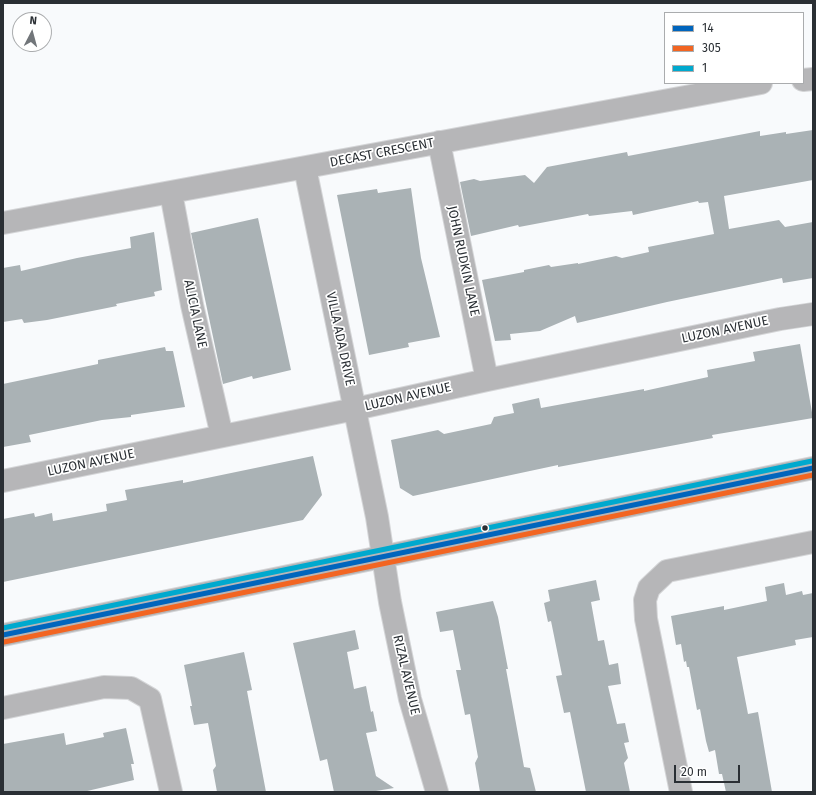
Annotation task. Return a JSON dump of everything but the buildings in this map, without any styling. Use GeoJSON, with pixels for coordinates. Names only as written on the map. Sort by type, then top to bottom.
{"type":"FeatureCollection","features":[{"type":"Feature","properties":{"kind":"street","name":"DECAST CRESCENT"},"geometry":{"type":"LineString","coordinates":[[3,223],[756,84]]}},
{"type":"Feature","properties":{"kind":"street","name":"JOHN RUDKIN LANE"},"geometry":{"type":"LineString","coordinates":[[439,142],[487,380]]}},
{"type":"Feature","properties":{"kind":"street","name":"VILLA ADA DRIVE"},"geometry":{"type":"LineString","coordinates":[[305,168],[377,517],[382,557]]}},
{"type":"Feature","properties":{"kind":"street","name":"ALICIA LANE"},"geometry":{"type":"LineString","coordinates":[[171,193],[192,305],[222,436]]}},
{"type":"Feature","properties":{"kind":"street","name":"LUZON AVENUE"},"geometry":{"type":"LineString","coordinates":[[3,481],[355,409],[780,319],[813,314]]}},
{"type":"Feature","properties":{"kind":"street"},"geometry":{"type":"LineString","coordinates":[[3,635],[813,468]]}},
{"type":"Feature","properties":{"kind":"street"},"geometry":{"type":"LineString","coordinates":[[681,792],[646,619],[645,600],[649,588],[667,571],[813,542]]}},
{"type":"Feature","properties":{"kind":"street","name":"RIZAL AVENUE"},"geometry":{"type":"LineString","coordinates":[[382,557],[410,699],[437,792]]}},
{"type":"Feature","properties":{"kind":"street"},"geometry":{"type":"LineString","coordinates":[[3,708],[104,687],[131,688],[150,699],[170,792]]}},
{"type":"Feature","properties":{"kind":"transit line","name":"1"},"geometry":{"type":"LineString","coordinates":[[3,628],[812,461]]}},
{"type":"Feature","properties":{"kind":"transit line","name":"14"},"geometry":{"type":"LineString","coordinates":[[3,635],[813,468]]}},
{"type":"Feature","properties":{"kind":"transit line","name":"305"},"geometry":{"type":"LineString","coordinates":[[4,642],[813,475]]}}]}
